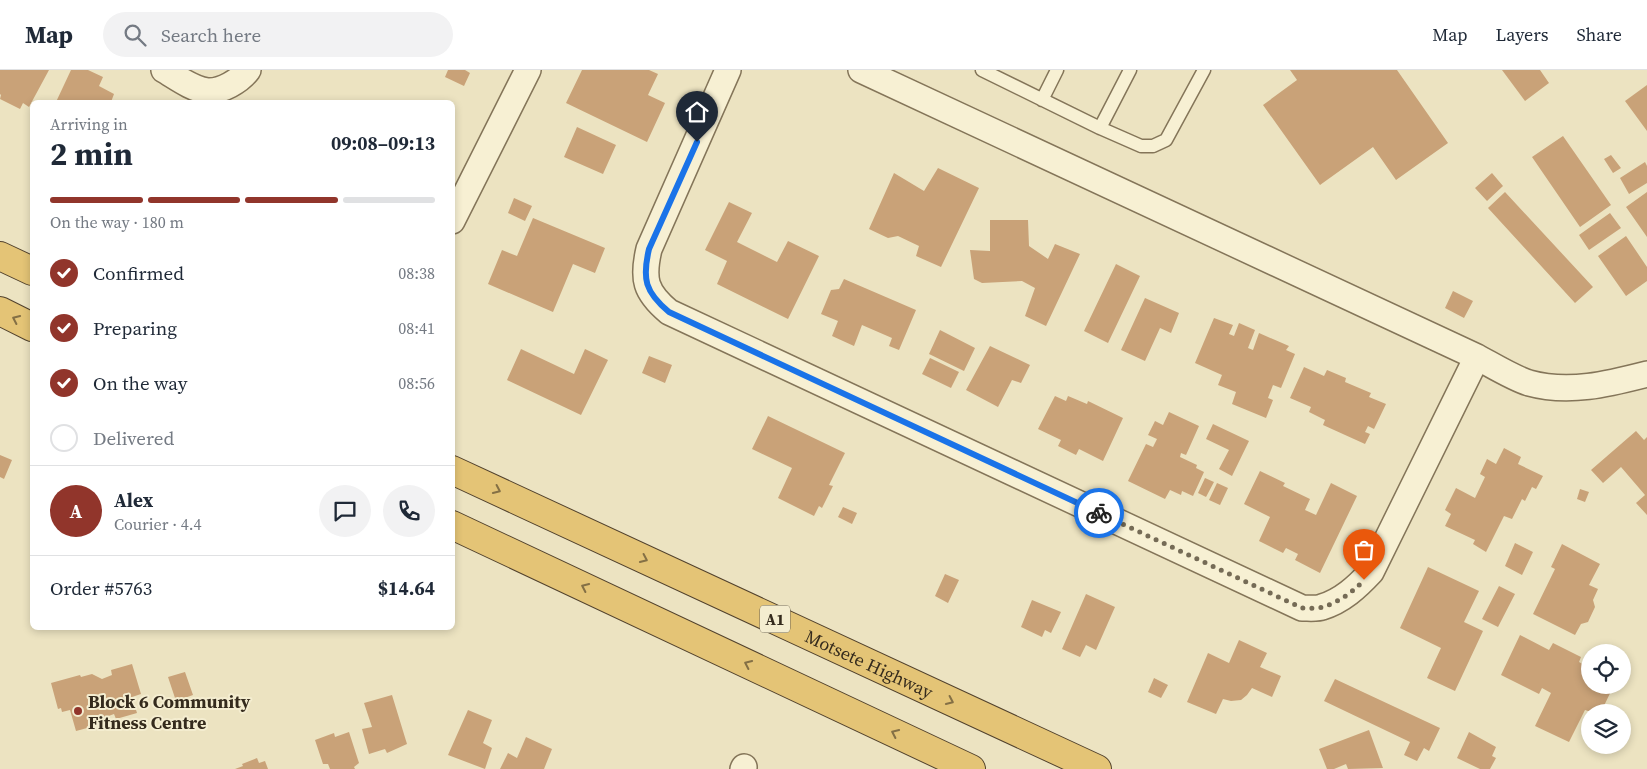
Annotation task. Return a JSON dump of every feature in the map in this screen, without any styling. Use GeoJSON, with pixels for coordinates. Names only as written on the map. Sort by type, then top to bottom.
{"type":"FeatureCollection","features":[{"type":"Feature","properties":{"kind":"highway"},"geometry":{"type":"LineString","coordinates":[[0,256],[30,270]]}},
{"type":"Feature","properties":{"kind":"highway"},"geometry":{"type":"LineString","coordinates":[[0,311],[30,325]]}},
{"type":"Feature","properties":{"kind":"highway","name":"Motsete Highway"},"geometry":{"type":"LineString","coordinates":[[455,471],[1097,769]]}},
{"type":"Feature","properties":{"kind":"highway"},"geometry":{"type":"LineString","coordinates":[[455,526],[971,769]]}},
{"type":"Feature","properties":{"kind":"street"},"geometry":{"type":"LineString","coordinates":[[164,70],[192,86],[208,91],[226,87],[241,78],[248,70]]}},
{"type":"Feature","properties":{"kind":"street"},"geometry":{"type":"LineString","coordinates":[[455,215],[528,70]]}},
{"type":"Feature","properties":{"kind":"street"},"geometry":{"type":"LineString","coordinates":[[728,70],[649,249],[645,267],[646,276],[647,284],[655,300],[669,312],[1302,608],[1321,608],[1342,598],[1357,587],[1371,572],[1477,358]]}},
{"type":"Feature","properties":{"kind":"street"},"geometry":{"type":"LineString","coordinates":[[861,70],[1528,383],[1560,388],[1600,386],[1647,374]]}},
{"type":"Feature","properties":{"kind":"lane"},"geometry":{"type":"LineString","coordinates":[[984,70],[1042,100],[1141,146],[1153,146],[1166,140],[1204,70]]}},
{"type":"Feature","properties":{"kind":"lane"},"geometry":{"type":"LineString","coordinates":[[1042,100],[1056,70]]}},
{"type":"Feature","properties":{"kind":"lane"},"geometry":{"type":"LineString","coordinates":[[1100,128],[1130,70]]}},
{"type":"Feature","properties":{"kind":"building"},"geometry":{"type":"Polygon","coordinates":[[[0,70],[49,70],[33,100],[30,100],[29,107],[23,103],[20,109],[0,99],[0,70]]]}},
{"type":"Feature","properties":{"kind":"building"},"geometry":{"type":"Polygon","coordinates":[[[71,70],[88,70],[103,77],[99,86],[114,94],[112,100],[57,100],[71,70]]]}},
{"type":"Feature","properties":{"kind":"building"},"geometry":{"type":"Polygon","coordinates":[[[448,70],[465,70],[470,73],[464,86],[445,77],[448,70]]]}},
{"type":"Feature","properties":{"kind":"building"},"geometry":{"type":"Polygon","coordinates":[[[582,70],[649,70],[658,74],[648,95],[665,103],[647,142],[566,103],[582,70]]]}},
{"type":"Feature","properties":{"kind":"building"},"geometry":{"type":"Polygon","coordinates":[[[1290,70],[1397,70],[1448,143],[1396,180],[1373,147],[1320,185],[1263,105],[1297,80],[1290,70]]]}},
{"type":"Feature","properties":{"kind":"building"},"geometry":{"type":"Polygon","coordinates":[[[1502,70],[1540,70],[1549,83],[1525,101],[1502,70]]]}},
{"type":"Feature","properties":{"kind":"building"},"geometry":{"type":"Polygon","coordinates":[[[1647,85],[1647,131],[1625,101],[1647,85]]]}},
{"type":"Feature","properties":{"kind":"building"},"geometry":{"type":"Polygon","coordinates":[[[577,127],[616,145],[603,174],[564,157],[577,127]]]}},
{"type":"Feature","properties":{"kind":"building"},"geometry":{"type":"Polygon","coordinates":[[[1563,136],[1611,205],[1580,227],[1532,157],[1563,136]]]}},
{"type":"Feature","properties":{"kind":"building"},"geometry":{"type":"Polygon","coordinates":[[[1611,155],[1621,168],[1613,173],[1604,159],[1611,155]]]}},
{"type":"Feature","properties":{"kind":"building"},"geometry":{"type":"Polygon","coordinates":[[[1645,162],[1647,166],[1647,183],[1629,194],[1620,178],[1645,162]]]}},
{"type":"Feature","properties":{"kind":"building"},"geometry":{"type":"Polygon","coordinates":[[[938,168],[979,188],[941,267],[916,256],[919,246],[898,236],[888,238],[869,229],[894,173],[924,191],[938,168]]]}},
{"type":"Feature","properties":{"kind":"building"},"geometry":{"type":"Polygon","coordinates":[[[1492,173],[1503,186],[1487,201],[1475,188],[1492,173]]]}},
{"type":"Feature","properties":{"kind":"building"},"geometry":{"type":"Polygon","coordinates":[[[1505,192],[1593,287],[1575,303],[1488,208],[1505,192]]]}},
{"type":"Feature","properties":{"kind":"building"},"geometry":{"type":"Polygon","coordinates":[[[1647,192],[1647,237],[1626,207],[1647,192]]]}},
{"type":"Feature","properties":{"kind":"building"},"geometry":{"type":"Polygon","coordinates":[[[514,198],[532,206],[525,221],[508,213],[514,198]]]}},
{"type":"Feature","properties":{"kind":"building"},"geometry":{"type":"Polygon","coordinates":[[[729,202],[752,213],[737,242],[777,262],[788,241],[819,256],[788,319],[717,284],[727,261],[705,250],[729,202]]]}},
{"type":"Feature","properties":{"kind":"building"},"geometry":{"type":"Polygon","coordinates":[[[1610,213],[1621,228],[1589,250],[1579,235],[1610,213]]]}},
{"type":"Feature","properties":{"kind":"building"},"geometry":{"type":"Polygon","coordinates":[[[533,218],[605,248],[595,273],[573,264],[553,312],[488,284],[502,250],[517,256],[533,218]]]}},
{"type":"Feature","properties":{"kind":"building"},"geometry":{"type":"Polygon","coordinates":[[[990,220],[1028,220],[1029,246],[1048,259],[1055,244],[1080,254],[1046,326],[1025,316],[1035,288],[1022,281],[982,283],[974,279],[970,250],[990,251],[990,220]]]}},
{"type":"Feature","properties":{"kind":"building"},"geometry":{"type":"Polygon","coordinates":[[[1626,236],[1647,267],[1647,281],[1626,296],[1598,256],[1626,236]]]}},
{"type":"Feature","properties":{"kind":"building"},"geometry":{"type":"Polygon","coordinates":[[[1116,264],[1140,276],[1108,343],[1084,331],[1116,264]]]}},
{"type":"Feature","properties":{"kind":"building"},"geometry":{"type":"Polygon","coordinates":[[[844,279],[916,310],[899,350],[889,346],[892,338],[862,325],[854,346],[832,336],[838,321],[821,314],[831,290],[839,289],[844,279]]]}},
{"type":"Feature","properties":{"kind":"building"},"geometry":{"type":"Polygon","coordinates":[[[1453,291],[1473,301],[1464,318],[1445,308],[1453,291]]]}},
{"type":"Feature","properties":{"kind":"building"},"geometry":{"type":"Polygon","coordinates":[[[1145,298],[1179,313],[1171,333],[1160,328],[1145,361],[1121,350],[1145,298]]]}},
{"type":"Feature","properties":{"kind":"building"},"geometry":{"type":"Polygon","coordinates":[[[1214,318],[1233,325],[1229,334],[1234,336],[1239,323],[1255,330],[1248,348],[1253,350],[1259,333],[1289,346],[1286,350],[1295,354],[1281,388],[1273,385],[1268,398],[1273,400],[1266,418],[1232,404],[1236,392],[1218,385],[1222,375],[1195,363],[1214,318]]]}},
{"type":"Feature","properties":{"kind":"building"},"geometry":{"type":"Polygon","coordinates":[[[940,330],[975,348],[964,371],[929,354],[940,330]]]}},
{"type":"Feature","properties":{"kind":"building"},"geometry":{"type":"Polygon","coordinates":[[[990,346],[1030,365],[1021,383],[1012,380],[998,407],[966,390],[990,346]]]}},
{"type":"Feature","properties":{"kind":"building"},"geometry":{"type":"Polygon","coordinates":[[[521,349],[574,374],[585,349],[608,360],[581,415],[507,380],[521,349]]]}},
{"type":"Feature","properties":{"kind":"building"},"geometry":{"type":"Polygon","coordinates":[[[649,356],[672,365],[665,383],[642,373],[649,356]]]}},
{"type":"Feature","properties":{"kind":"building"},"geometry":{"type":"Polygon","coordinates":[[[930,358],[959,372],[951,388],[922,374],[930,358]]]}},
{"type":"Feature","properties":{"kind":"building"},"geometry":{"type":"Polygon","coordinates":[[[1304,367],[1324,376],[1327,370],[1346,378],[1345,382],[1371,393],[1369,397],[1386,404],[1374,429],[1368,426],[1365,432],[1370,434],[1365,444],[1323,425],[1325,420],[1309,412],[1311,407],[1290,398],[1304,367]]]}},
{"type":"Feature","properties":{"kind":"building"},"geometry":{"type":"Polygon","coordinates":[[[1055,396],[1066,401],[1068,396],[1087,404],[1088,401],[1123,418],[1103,461],[1079,449],[1076,455],[1058,446],[1061,440],[1038,429],[1055,396]]]}},
{"type":"Feature","properties":{"kind":"building"},"geometry":{"type":"Polygon","coordinates":[[[1169,412],[1199,426],[1186,455],[1181,453],[1180,457],[1197,465],[1196,468],[1204,472],[1193,496],[1182,491],[1181,495],[1170,490],[1165,499],[1128,481],[1146,444],[1153,447],[1157,439],[1148,435],[1155,421],[1163,425],[1169,412]]]}},
{"type":"Feature","properties":{"kind":"building"},"geometry":{"type":"Polygon","coordinates":[[[768,416],[845,453],[829,485],[833,486],[822,508],[819,506],[814,516],[778,498],[792,468],[752,449],[768,416]]]}},
{"type":"Feature","properties":{"kind":"building"},"geometry":{"type":"Polygon","coordinates":[[[1213,424],[1249,441],[1232,476],[1219,469],[1229,450],[1206,439],[1213,424]]]}},
{"type":"Feature","properties":{"kind":"building"},"geometry":{"type":"Polygon","coordinates":[[[1636,431],[1644,440],[1647,437],[1647,515],[1636,503],[1645,495],[1621,467],[1603,483],[1591,470],[1636,431]]]}},
{"type":"Feature","properties":{"kind":"building"},"geometry":{"type":"Polygon","coordinates":[[[1504,448],[1521,457],[1518,464],[1543,476],[1536,489],[1532,487],[1525,501],[1522,499],[1512,519],[1504,516],[1486,552],[1473,544],[1475,540],[1445,526],[1451,514],[1445,510],[1456,488],[1475,498],[1485,477],[1480,474],[1487,459],[1496,464],[1504,448]]]}},
{"type":"Feature","properties":{"kind":"building"},"geometry":{"type":"Polygon","coordinates":[[[0,455],[12,460],[4,479],[0,477],[0,455]]]}},
{"type":"Feature","properties":{"kind":"building"},"geometry":{"type":"Polygon","coordinates":[[[1260,471],[1285,483],[1283,486],[1310,499],[1305,510],[1316,515],[1331,483],[1357,496],[1320,573],[1295,560],[1298,554],[1286,548],[1283,553],[1259,541],[1270,517],[1244,504],[1260,471]]]}},
{"type":"Feature","properties":{"kind":"building"},"geometry":{"type":"Polygon","coordinates":[[[1205,478],[1214,482],[1206,497],[1198,493],[1205,478]]]}},
{"type":"Feature","properties":{"kind":"building"},"geometry":{"type":"Polygon","coordinates":[[[1217,483],[1228,488],[1220,505],[1209,500],[1217,483]]]}},
{"type":"Feature","properties":{"kind":"building"},"geometry":{"type":"Polygon","coordinates":[[[1580,489],[1589,492],[1585,502],[1577,499],[1580,489]]]}},
{"type":"Feature","properties":{"kind":"building"},"geometry":{"type":"Polygon","coordinates":[[[843,507],[857,513],[852,524],[838,517],[843,507]]]}},
{"type":"Feature","properties":{"kind":"building"},"geometry":{"type":"Polygon","coordinates":[[[1515,543],[1533,552],[1522,575],[1505,566],[1515,543]]]}},
{"type":"Feature","properties":{"kind":"building"},"geometry":{"type":"Polygon","coordinates":[[[1562,544],[1600,564],[1589,585],[1598,589],[1593,600],[1595,607],[1588,622],[1581,624],[1575,635],[1533,614],[1555,569],[1551,567],[1562,544]]]}},
{"type":"Feature","properties":{"kind":"building"},"geometry":{"type":"Polygon","coordinates":[[[1428,567],[1479,591],[1464,622],[1483,631],[1455,691],[1427,678],[1441,648],[1400,628],[1428,567]]]}},
{"type":"Feature","properties":{"kind":"building"},"geometry":{"type":"Polygon","coordinates":[[[945,574],[959,580],[948,603],[935,596],[945,574]]]}},
{"type":"Feature","properties":{"kind":"building"},"geometry":{"type":"Polygon","coordinates":[[[1499,586],[1515,594],[1498,627],[1482,619],[1499,586]]]}},
{"type":"Feature","properties":{"kind":"building"},"geometry":{"type":"Polygon","coordinates":[[[1086,594],[1115,607],[1096,650],[1086,645],[1080,657],[1062,649],[1086,594]]]}},
{"type":"Feature","properties":{"kind":"building"},"geometry":{"type":"Polygon","coordinates":[[[1032,600],[1061,612],[1051,633],[1045,630],[1042,637],[1021,627],[1032,600]]]}},
{"type":"Feature","properties":{"kind":"building"},"geometry":{"type":"Polygon","coordinates":[[[1520,635],[1549,650],[1553,643],[1581,657],[1579,662],[1581,663],[1581,694],[1610,694],[1605,704],[1581,704],[1581,718],[1569,742],[1535,726],[1551,693],[1542,688],[1539,694],[1501,675],[1520,635]]]}},
{"type":"Feature","properties":{"kind":"building"},"geometry":{"type":"Polygon","coordinates":[[[1239,640],[1267,653],[1260,667],[1281,676],[1272,697],[1252,688],[1241,700],[1231,701],[1223,699],[1216,714],[1187,702],[1208,653],[1229,663],[1239,640]]]}},
{"type":"Feature","properties":{"kind":"building"},"geometry":{"type":"Polygon","coordinates":[[[132,664],[141,694],[132,697],[137,713],[116,719],[114,714],[103,718],[102,724],[76,731],[70,710],[62,712],[61,708],[58,709],[51,683],[80,675],[81,677],[92,674],[102,679],[112,675],[111,670],[132,664]]]}},
{"type":"Feature","properties":{"kind":"building"},"geometry":{"type":"Polygon","coordinates":[[[185,672],[193,695],[176,701],[168,677],[185,672]]]}},
{"type":"Feature","properties":{"kind":"building"},"geometry":{"type":"Polygon","coordinates":[[[1154,678],[1168,685],[1161,698],[1148,692],[1154,678]]]}},
{"type":"Feature","properties":{"kind":"building"},"geometry":{"type":"Polygon","coordinates":[[[1335,679],[1440,728],[1429,751],[1424,748],[1417,761],[1404,755],[1410,742],[1324,701],[1335,679]]]}},
{"type":"Feature","properties":{"kind":"building"},"geometry":{"type":"Polygon","coordinates":[[[392,695],[407,744],[387,753],[385,749],[369,754],[362,729],[372,727],[364,703],[392,695]]]}},
{"type":"Feature","properties":{"kind":"building"},"geometry":{"type":"Polygon","coordinates":[[[468,710],[492,720],[483,743],[492,748],[485,769],[448,755],[468,710]]]}},
{"type":"Feature","properties":{"kind":"building"},"geometry":{"type":"Polygon","coordinates":[[[1369,730],[1383,768],[1348,769],[1346,764],[1334,769],[1327,769],[1319,749],[1369,730]]]}},
{"type":"Feature","properties":{"kind":"building"},"geometry":{"type":"Polygon","coordinates":[[[349,732],[359,763],[354,767],[355,769],[330,769],[328,764],[323,764],[315,740],[334,733],[335,737],[349,732]]]}},
{"type":"Feature","properties":{"kind":"building"},"geometry":{"type":"Polygon","coordinates":[[[1469,732],[1496,747],[1492,756],[1496,758],[1490,769],[1480,769],[1457,758],[1469,732]]]}},
{"type":"Feature","properties":{"kind":"building"},"geometry":{"type":"Polygon","coordinates":[[[526,737],[552,749],[544,769],[500,769],[508,753],[517,758],[526,737]]]}},
{"type":"Feature","properties":{"kind":"building"},"geometry":{"type":"Polygon","coordinates":[[[257,758],[259,763],[265,761],[268,769],[235,769],[243,766],[242,764],[257,758]]]}},
{"type":"Feature","properties":{"kind":"way so far"},"geometry":{"type":"LineString","coordinates":[[1099,513],[1302,608],[1321,608],[1342,598],[1364,580]]}},
{"type":"Feature","properties":{"kind":"place","name":"Block 6 Community Fitness Centre"},"geometry":{"type":"Point","coordinates":[78,711]}},
{"type":"Feature","properties":{"kind":"route"},"geometry":{"type":"LineString","coordinates":[[697,142],[649,249],[645,267],[647,284],[655,300],[669,312],[1099,513]]}}]}
